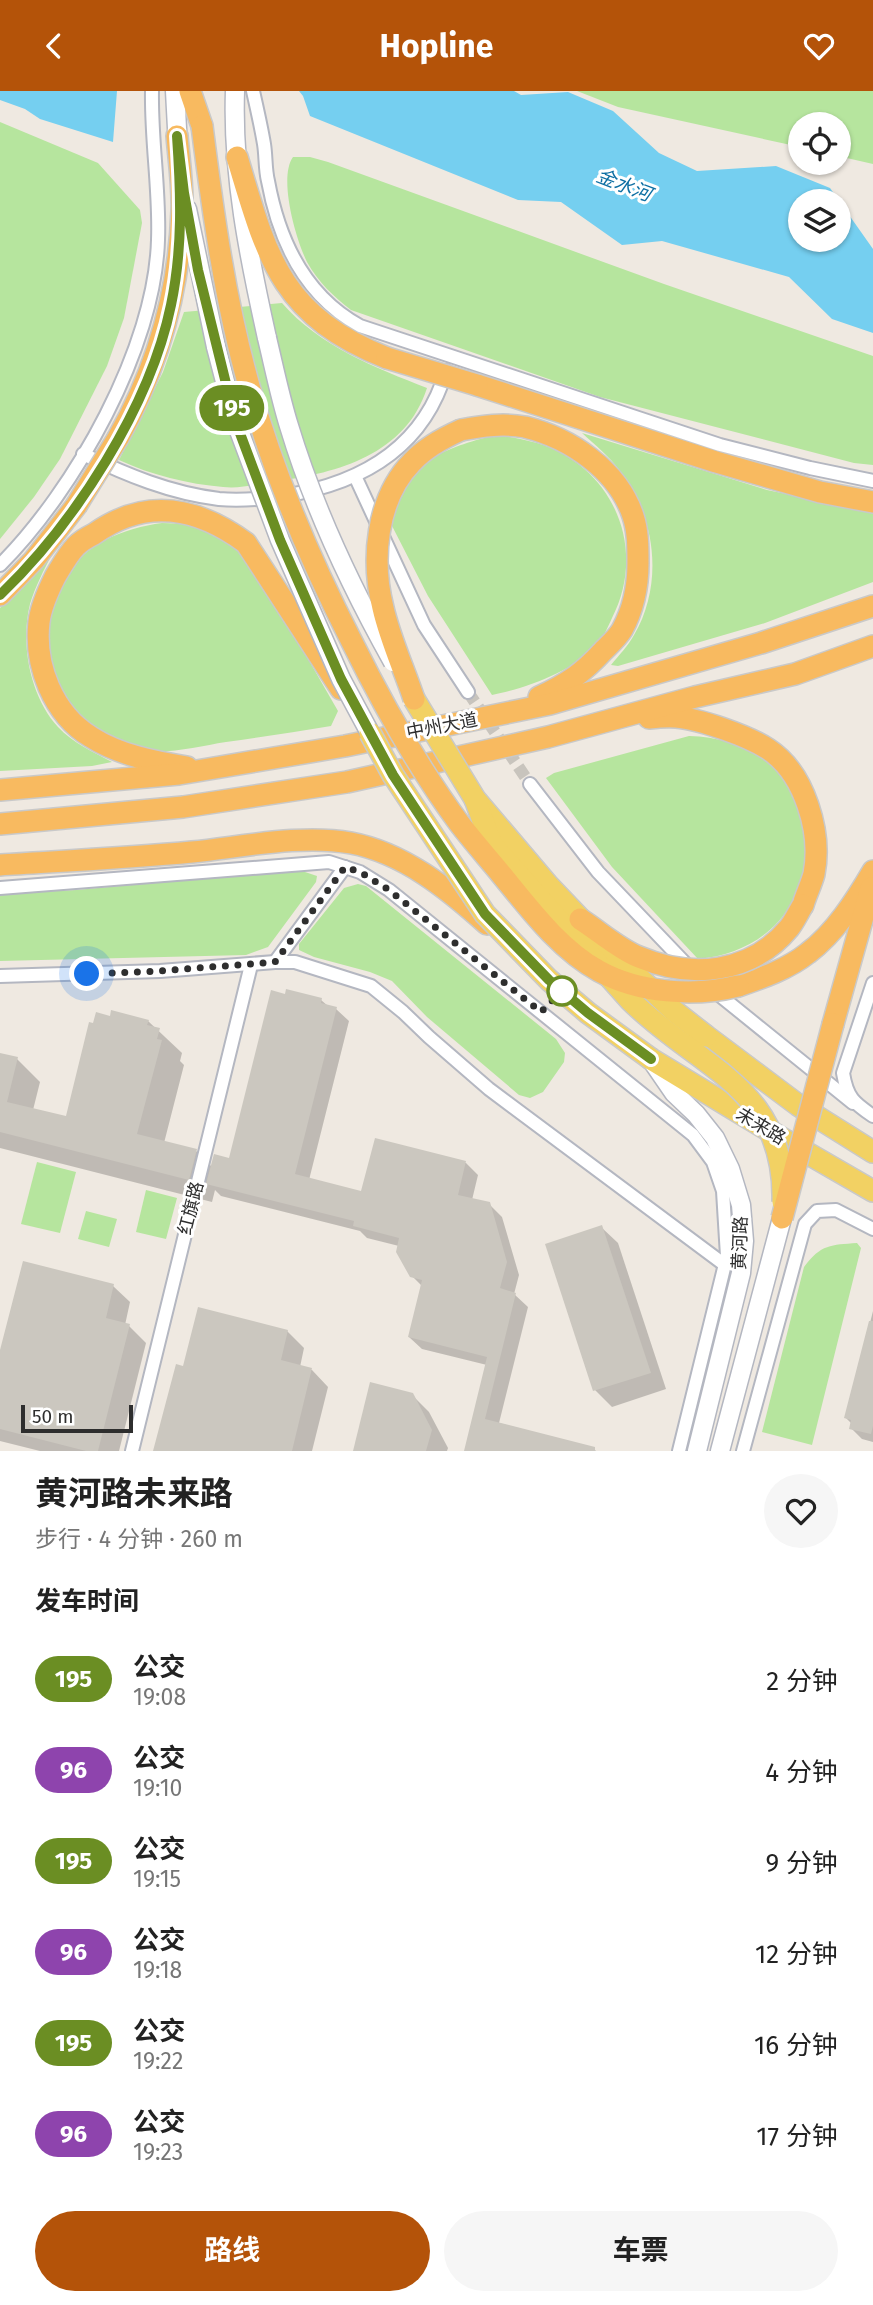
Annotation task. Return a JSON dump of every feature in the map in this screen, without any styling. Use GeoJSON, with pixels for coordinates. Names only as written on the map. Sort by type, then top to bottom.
{"type":"FeatureCollection","features":[{"type":"Feature","properties":{"kind":"highway"},"geometry":{"type":"LineString","coordinates":[[190,91],[202,125],[216,238],[232,317],[249,386],[279,481],[325,590],[379,696],[416,760],[459,823],[533,913],[569,948],[598,971],[624,981],[666,991],[692,994],[716,992],[776,972],[809,953],[861,892],[873,871]]}},
{"type":"Feature","properties":{"kind":"highway"},"geometry":{"type":"LineString","coordinates":[[0,595],[34,560],[76,506],[118,438],[151,371],[172,304],[182,209],[177,136]]}},
{"type":"Feature","properties":{"kind":"highway"},"geometry":{"type":"LineString","coordinates":[[237,157],[259,232],[282,279],[304,308],[322,324],[364,349],[716,462],[820,492],[873,502]]}},
{"type":"Feature","properties":{"kind":"highway"},"geometry":{"type":"LineString","coordinates":[[414,699],[383,608],[378,572],[378,542],[386,504],[399,477],[413,460],[429,447],[461,430],[490,425],[523,427],[573,446],[598,465],[618,487],[632,514],[638,539],[638,570],[634,604],[621,633],[586,670],[565,684],[503,714]]}},
{"type":"Feature","properties":{"kind":"highway"},"geometry":{"type":"LineString","coordinates":[[207,769],[169,764],[125,753],[91,738],[65,715],[47,686],[38,635],[39,620],[47,594],[76,546],[109,522],[131,514],[183,512],[215,522],[246,543],[370,733]]}},
{"type":"Feature","properties":{"kind":"highway","name":"中州大道"},"geometry":{"type":"LineString","coordinates":[[0,790],[178,774],[345,746],[503,714],[550,704],[748,647],[873,605]]}},
{"type":"Feature","properties":{"kind":"highway","name":"中州大道"},"geometry":{"type":"LineString","coordinates":[[0,824],[183,807],[346,782],[548,737],[695,697],[795,674],[873,646]]}},
{"type":"Feature","properties":{"kind":"highway"},"geometry":{"type":"LineString","coordinates":[[580,919],[637,956],[661,965],[687,971],[715,969],[743,962],[763,951],[789,928],[803,905],[814,874],[816,841],[807,803],[799,785],[769,750],[737,733],[677,717],[616,719]]}},
{"type":"Feature","properties":{"kind":"highway"},"geometry":{"type":"LineString","coordinates":[[0,865],[132,857],[295,841],[323,840],[353,844],[405,863],[449,889],[549,980]]}},
{"type":"Feature","properties":{"kind":"highway"},"geometry":{"type":"LineString","coordinates":[[782,1218],[873,882]]}},
{"type":"Feature","properties":{"kind":"main road"},"geometry":{"type":"LineString","coordinates":[[175,91],[184,193],[216,347],[235,420],[280,540],[341,679],[370,733]]}},
{"type":"Feature","properties":{"kind":"main road"},"geometry":{"type":"LineString","coordinates":[[234,91],[237,157],[247,247],[267,338],[288,424],[341,563],[368,618],[475,799],[492,845],[649,1019],[727,1077],[763,1114],[778,1148],[782,1168],[782,1218]]}},
{"type":"Feature","properties":{"kind":"main road","name":"未来路"},"geometry":{"type":"LineString","coordinates":[[370,733],[393,775],[485,914],[549,980],[588,1013],[651,1059],[873,1191]]}},
{"type":"Feature","properties":{"kind":"main road","name":"未来路"},"geometry":{"type":"LineString","coordinates":[[475,799],[548,885],[665,1002],[798,1105],[873,1152]]}},
{"type":"Feature","properties":{"kind":"main road","name":"黄河路"},"geometry":{"type":"LineString","coordinates":[[651,1059],[674,1093],[696,1114],[715,1138],[730,1169],[741,1205],[744,1241],[741,1272],[697,1451]]}},
{"type":"Feature","properties":{"kind":"main road","name":"黄河路"},"geometry":{"type":"LineString","coordinates":[[720,1451],[782,1218]]}},
{"type":"Feature","properties":{"kind":"street"},"geometry":{"type":"LineString","coordinates":[[0,565],[54,500],[83,454],[118,391],[145,320],[158,241],[152,91]]}},
{"type":"Feature","properties":{"kind":"street"},"geometry":{"type":"LineString","coordinates":[[253,91],[264,145],[267,179],[278,225],[296,266],[316,293],[348,320],[720,445],[873,481]]}},
{"type":"Feature","properties":{"kind":"street"},"geometry":{"type":"LineString","coordinates":[[83,454],[155,485],[220,499],[268,498],[336,485],[386,457],[422,423],[440,393],[450,356]]}},
{"type":"Feature","properties":{"kind":"street"},"geometry":{"type":"LineString","coordinates":[[355,476],[424,625],[468,692]]}},
{"type":"Feature","properties":{"kind":"street"},"geometry":{"type":"LineString","coordinates":[[530,784],[598,872],[702,981],[853,1103],[873,1116]]}},
{"type":"Feature","properties":{"kind":"street"},"geometry":{"type":"LineString","coordinates":[[0,888],[330,862],[360,872],[389,890],[694,1135],[713,1163],[723,1191],[727,1256],[679,1451]]}},
{"type":"Feature","properties":{"kind":"street"},"geometry":{"type":"LineString","coordinates":[[275,962],[345,867]]}},
{"type":"Feature","properties":{"kind":"street"},"geometry":{"type":"LineString","coordinates":[[0,976],[160,971],[295,962],[371,986],[489,1090],[725,1265]]}},
{"type":"Feature","properties":{"kind":"street","name":"红旗路"},"geometry":{"type":"LineString","coordinates":[[132,1451],[251,965]]}},
{"type":"Feature","properties":{"kind":"street"},"geometry":{"type":"LineString","coordinates":[[853,1103],[845,1087],[843,1073],[873,983]]}},
{"type":"Feature","properties":{"kind":"street"},"geometry":{"type":"LineString","coordinates":[[743,1451],[805,1224],[817,1211],[836,1210],[873,1229]]}},
{"type":"Feature","properties":{"kind":"green space"},"geometry":{"type":"Polygon","coordinates":[[[577,91],[873,91],[873,164],[851,159],[851,112],[788,112],[788,144],[618,107],[577,91]]]}},
{"type":"Feature","properties":{"kind":"green space"},"geometry":{"type":"Polygon","coordinates":[[[0,122],[98,163],[140,210],[142,223],[124,318],[107,366],[60,459],[0,539],[0,122]]]}},
{"type":"Feature","properties":{"kind":"green space"},"geometry":{"type":"Polygon","coordinates":[[[293,157],[310,157],[328,162],[664,284],[873,356],[873,465],[854,463],[600,397],[351,310],[321,283],[303,252],[288,194],[287,179],[293,157]]]}},
{"type":"Feature","properties":{"kind":"green space"},"geometry":{"type":"Polygon","coordinates":[[[282,303],[313,332],[331,344],[368,364],[427,388],[417,411],[403,429],[367,456],[346,465],[300,477],[243,487],[196,484],[144,470],[119,460],[163,372],[184,312],[282,303]]]}},
{"type":"Feature","properties":{"kind":"green space"},"geometry":{"type":"Polygon","coordinates":[[[582,433],[767,490],[873,512],[873,582],[765,623],[618,666],[611,665],[632,639],[643,615],[650,594],[652,551],[642,509],[632,489],[612,461],[582,433]]]}},
{"type":"Feature","properties":{"kind":"green space"},"geometry":{"type":"Polygon","coordinates":[[[491,436],[537,443],[564,454],[586,470],[604,490],[616,513],[624,538],[626,564],[622,591],[609,625],[587,655],[548,678],[492,695],[428,596],[390,522],[406,486],[426,463],[453,448],[491,436]]]}},
{"type":"Feature","properties":{"kind":"green space"},"geometry":{"type":"Polygon","coordinates":[[[162,523],[187,524],[228,541],[254,565],[338,711],[331,726],[188,749],[150,751],[118,743],[87,722],[72,705],[60,687],[48,646],[54,601],[64,579],[72,567],[93,547],[133,529],[162,523]]]}},
{"type":"Feature","properties":{"kind":"green space"},"geometry":{"type":"Polygon","coordinates":[[[52,554],[34,591],[27,619],[27,652],[34,685],[48,714],[64,733],[112,762],[92,766],[0,771],[0,608],[52,554]]]}},
{"type":"Feature","properties":{"kind":"green space"},"geometry":{"type":"Polygon","coordinates":[[[689,736],[708,737],[742,747],[772,766],[795,794],[803,811],[806,832],[803,876],[786,913],[757,940],[719,956],[698,959],[612,867],[546,778],[554,773],[689,736]]]}},
{"type":"Feature","properties":{"kind":"green space"},"geometry":{"type":"Polygon","coordinates":[[[285,871],[317,876],[316,882],[268,947],[246,955],[0,961],[0,894],[76,890],[285,871]]]}},
{"type":"Feature","properties":{"kind":"green space"},"geometry":{"type":"Polygon","coordinates":[[[358,884],[366,886],[556,1039],[565,1053],[564,1062],[543,1092],[530,1098],[519,1095],[427,1017],[392,981],[299,950],[299,944],[344,888],[358,884]]]}},
{"type":"Feature","properties":{"kind":"green space"},"geometry":{"type":"Polygon","coordinates":[[[37,1162],[76,1172],[60,1233],[21,1224],[37,1162]]]}},
{"type":"Feature","properties":{"kind":"green space"},"geometry":{"type":"Polygon","coordinates":[[[146,1190],[177,1198],[166,1239],[136,1232],[146,1190]]]}},
{"type":"Feature","properties":{"kind":"green space"},"geometry":{"type":"Polygon","coordinates":[[[86,1211],[117,1219],[109,1247],[78,1239],[86,1211]]]}},
{"type":"Feature","properties":{"kind":"green space"},"geometry":{"type":"Polygon","coordinates":[[[857,1243],[861,1248],[812,1445],[762,1432],[804,1267],[827,1247],[857,1243]]]}},
{"type":"Feature","properties":{"kind":"water"},"geometry":{"type":"Polygon","coordinates":[[[0,91],[117,91],[113,142],[40,119],[25,109],[0,100],[0,91]]]}},
{"type":"Feature","properties":{"kind":"water","name":"金水河"},"geometry":{"type":"Polygon","coordinates":[[[299,91],[514,91],[521,95],[568,92],[613,111],[659,153],[697,171],[776,166],[788,171],[788,175],[798,175],[831,189],[788,189],[788,252],[851,252],[851,218],[873,249],[873,333],[832,319],[789,277],[662,241],[622,245],[561,202],[518,200],[310,116],[299,91]]]}},
{"type":"Feature","properties":{"kind":"building"},"geometry":{"type":"Polygon","coordinates":[[[286,989],[322,998],[321,1003],[337,1007],[295,1174],[361,1191],[375,1138],[466,1161],[458,1195],[490,1202],[507,1262],[500,1288],[516,1293],[485,1419],[595,1447],[595,1451],[464,1451],[487,1357],[408,1337],[422,1280],[410,1277],[396,1252],[399,1238],[353,1226],[354,1221],[206,1184],[214,1154],[229,1158],[271,990],[285,994],[286,989]]]}},
{"type":"Feature","properties":{"kind":"building"},"geometry":{"type":"Polygon","coordinates":[[[111,1010],[149,1020],[147,1025],[160,1028],[157,1039],[162,1040],[137,1134],[197,1149],[189,1180],[0,1132],[0,1053],[18,1057],[7,1102],[66,1116],[89,1022],[93,1023],[96,1012],[110,1016],[111,1010]]]}},
{"type":"Feature","properties":{"kind":"building"},"geometry":{"type":"Polygon","coordinates":[[[602,1225],[651,1373],[593,1391],[545,1244],[602,1225]]]}},
{"type":"Feature","properties":{"kind":"building"},"geometry":{"type":"Polygon","coordinates":[[[23,1261],[114,1284],[106,1318],[130,1324],[98,1451],[86,1451],[0,1429],[0,1350],[23,1261]]]}},
{"type":"Feature","properties":{"kind":"building"},"geometry":{"type":"Polygon","coordinates":[[[198,1307],[288,1330],[281,1360],[312,1368],[292,1451],[153,1451],[176,1364],[183,1366],[198,1307]]]}},
{"type":"Feature","properties":{"kind":"building"},"geometry":{"type":"Polygon","coordinates":[[[869,1321],[873,1321],[871,1434],[849,1429],[851,1420],[844,1418],[869,1321]]]}},
{"type":"Feature","properties":{"kind":"building"},"geometry":{"type":"Polygon","coordinates":[[[370,1382],[413,1393],[432,1430],[426,1451],[353,1451],[370,1382]]]}},
{"type":"Feature","properties":{"kind":"tunnel"},"geometry":{"type":"LineString","coordinates":[[468,692],[530,784]]}},
{"type":"Feature","properties":{"kind":"bus line","name":"195"},"geometry":{"type":"LineString","coordinates":[[0,595],[34,560],[76,506],[118,438],[151,371],[172,304],[180,240],[182,209],[177,136],[198,270],[235,420],[280,540],[341,679],[393,775],[485,914],[549,980],[588,1013],[651,1059]]}},
{"type":"Feature","properties":{"kind":"route"},"geometry":{"type":"LineString","coordinates":[[87,974],[275,962],[345,867],[360,872],[389,890],[541,1012],[562,991]]}}]}
